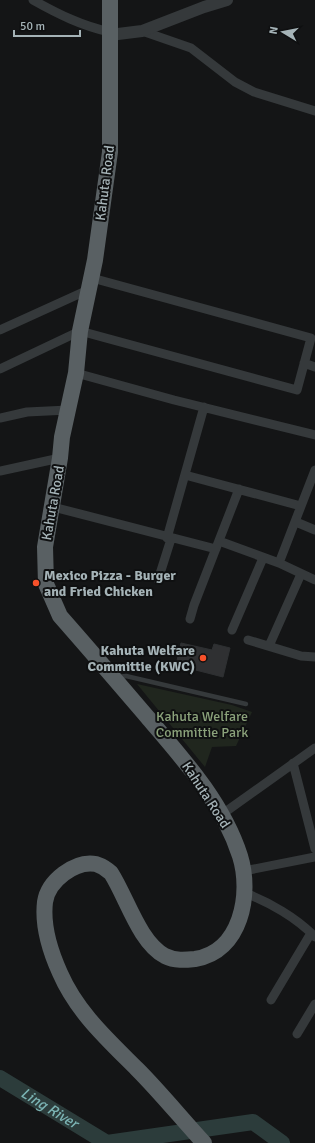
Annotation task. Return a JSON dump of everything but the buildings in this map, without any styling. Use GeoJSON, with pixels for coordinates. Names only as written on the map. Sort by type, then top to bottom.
{"type":"FeatureCollection","features":[{"type":"Feature","properties":{"kind":"highway","name":"Kahuta Road"},"geometry":{"type":"LineString","coordinates":[[110,0],[110,152],[91,284],[80,331],[76,373],[62,437],[46,547],[46,584],[60,616],[196,774],[221,815],[240,855],[244,871],[245,892],[243,909],[228,940],[219,949],[198,958],[179,960],[166,956],[155,948],[145,935],[118,884],[111,874],[103,867],[95,864],[78,865],[58,878],[50,888],[45,901],[46,927],[48,942],[60,973],[81,1011],[103,1037],[137,1070],[204,1143]]}},
{"type":"Feature","properties":{"kind":"street"},"geometry":{"type":"LineString","coordinates":[[33,0],[80,24],[110,33],[142,31],[204,7],[227,0]]}},
{"type":"Feature","properties":{"kind":"street"},"geometry":{"type":"LineString","coordinates":[[142,31],[191,48],[235,82],[254,92],[315,111]]}},
{"type":"Feature","properties":{"kind":"street"},"geometry":{"type":"LineString","coordinates":[[0,330],[91,284],[311,338],[298,390],[80,331],[0,370]]}},
{"type":"Feature","properties":{"kind":"street"},"geometry":{"type":"LineString","coordinates":[[304,363],[315,367]]}},
{"type":"Feature","properties":{"kind":"street"},"geometry":{"type":"LineString","coordinates":[[76,373],[315,435]]}},
{"type":"Feature","properties":{"kind":"street"},"geometry":{"type":"LineString","coordinates":[[158,580],[204,407]]}},
{"type":"Feature","properties":{"kind":"street"},"geometry":{"type":"LineString","coordinates":[[0,418],[27,412],[68,410]]}},
{"type":"Feature","properties":{"kind":"street"},"geometry":{"type":"LineString","coordinates":[[0,471],[60,458]]}},
{"type":"Feature","properties":{"kind":"street"},"geometry":{"type":"LineString","coordinates":[[279,563],[301,506],[313,481],[315,470]]}},
{"type":"Feature","properties":{"kind":"street"},"geometry":{"type":"LineString","coordinates":[[185,475],[301,506]]}},
{"type":"Feature","properties":{"kind":"street"},"geometry":{"type":"LineString","coordinates":[[190,619],[239,489]]}},
{"type":"Feature","properties":{"kind":"street"},"geometry":{"type":"LineString","coordinates":[[53,507],[169,538],[217,545],[279,563],[315,580]]}},
{"type":"Feature","properties":{"kind":"street"},"geometry":{"type":"LineString","coordinates":[[296,522],[315,530]]}},
{"type":"Feature","properties":{"kind":"street"},"geometry":{"type":"LineString","coordinates":[[232,630],[263,558]]}},
{"type":"Feature","properties":{"kind":"street"},"geometry":{"type":"LineString","coordinates":[[269,646],[301,574]]}},
{"type":"Feature","properties":{"kind":"street"},"geometry":{"type":"LineString","coordinates":[[248,640],[301,656],[315,657]]}},
{"type":"Feature","properties":{"kind":"street"},"geometry":{"type":"LineString","coordinates":[[221,815],[315,748]]}},
{"type":"Feature","properties":{"kind":"street"},"geometry":{"type":"LineString","coordinates":[[293,763],[315,849]]}},
{"type":"Feature","properties":{"kind":"street"},"geometry":{"type":"LineString","coordinates":[[244,871],[315,857]]}},
{"type":"Feature","properties":{"kind":"street"},"geometry":{"type":"LineString","coordinates":[[245,892],[255,896],[288,916],[313,935],[270,1000]]}},
{"type":"Feature","properties":{"kind":"street"},"geometry":{"type":"LineString","coordinates":[[297,1034],[315,1004]]}},
{"type":"Feature","properties":{"kind":"lane"},"geometry":{"type":"LineString","coordinates":[[114,679],[120,676],[126,676],[246,704]]}},
{"type":"Feature","properties":{"kind":"green space","name":"Kahuta Welfare Committie Park"},"geometry":{"type":"Polygon","coordinates":[[[137,684],[232,705],[252,712],[236,746],[212,747],[205,767],[137,684]]]}},
{"type":"Feature","properties":{"kind":"waterway","name":"Ling River"},"geometry":{"type":"LineString","coordinates":[[0,1078],[107,1143],[253,1122],[282,1143]]}},
{"type":"Feature","properties":{"kind":"place","name":"Mexico Pizza - Burger and Fried Chicken"},"geometry":{"type":"Point","coordinates":[36,583]}},
{"type":"Feature","properties":{"kind":"place","name":"Kahuta Welfare Committie (KWC)"},"geometry":{"type":"Point","coordinates":[203,658]}}]}
